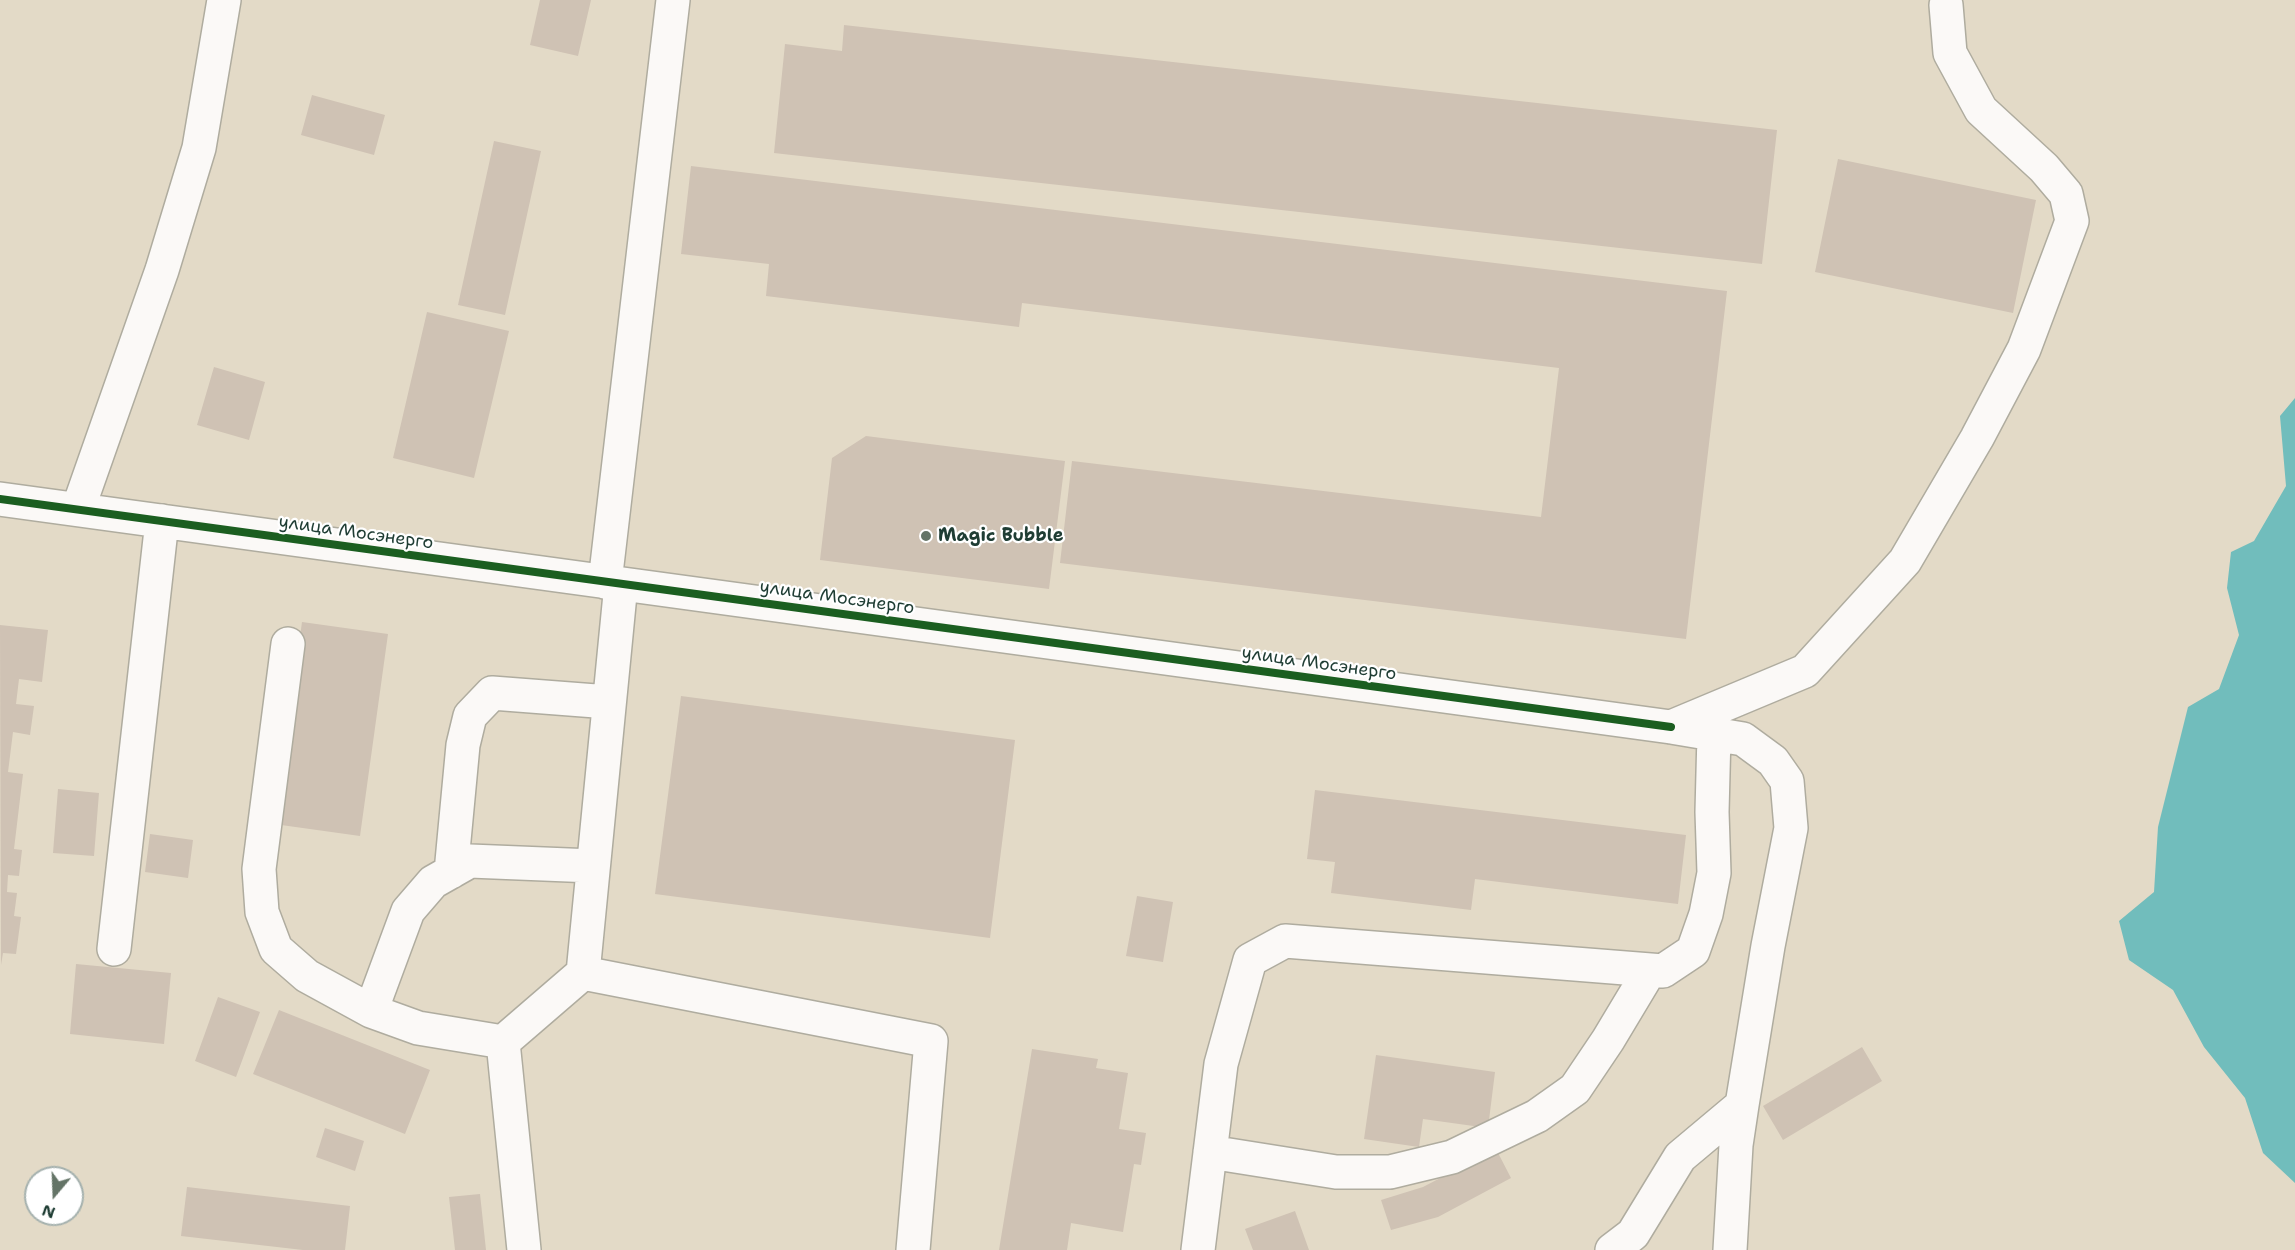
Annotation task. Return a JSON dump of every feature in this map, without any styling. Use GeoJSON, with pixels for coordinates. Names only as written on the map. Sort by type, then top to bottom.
{"type":"FeatureCollection","features":[{"type":"Feature","properties":{"kind":"street"},"geometry":{"type":"LineString","coordinates":[[78,509],[162,270],[200,148],[224,0]]}},
{"type":"Feature","properties":{"kind":"street"},"geometry":{"type":"LineString","coordinates":[[503,1042],[583,973],[609,702],[613,583],[673,0]]}},
{"type":"Feature","properties":{"kind":"street"},"geometry":{"type":"LineString","coordinates":[[1671,727],[1805,670],[1905,561],[1977,438],[2025,349],[2072,220],[2066,194],[2044,168],[1981,110],[1950,53],[1946,4]]}},
{"type":"Feature","properties":{"kind":"street","name":"улица Мосэнерго"},"geometry":{"type":"LineString","coordinates":[[0,499],[1671,727],[1743,739],[1773,761],[1787,781],[1791,828],[1768,946],[1736,1145],[1731,1250]]}},
{"type":"Feature","properties":{"kind":"street"},"geometry":{"type":"LineString","coordinates":[[114,949],[162,521]]}},
{"type":"Feature","properties":{"kind":"street"},"geometry":{"type":"LineString","coordinates":[[288,644],[259,869],[262,912],[276,949],[307,976],[371,1011],[418,1028],[503,1042]]}},
{"type":"Feature","properties":{"kind":"street"},"geometry":{"type":"LineString","coordinates":[[452,872],[463,745],[470,716],[492,693],[609,702]]}},
{"type":"Feature","properties":{"kind":"street"},"geometry":{"type":"LineString","coordinates":[[1198,1250],[1221,1064],[1250,960],[1285,941],[1663,971],[1693,951],[1706,914],[1714,873],[1712,812],[1714,734]]}},
{"type":"Feature","properties":{"kind":"street"},"geometry":{"type":"LineString","coordinates":[[371,1011],[408,911],[433,882],[470,861],[593,866]]}},
{"type":"Feature","properties":{"kind":"street"},"geometry":{"type":"LineString","coordinates":[[1210,1152],[1336,1172],[1390,1172],[1452,1157],[1536,1116],[1575,1089],[1650,970]]}},
{"type":"Feature","properties":{"kind":"street"},"geometry":{"type":"LineString","coordinates":[[583,973],[931,1041],[913,1250]]}},
{"type":"Feature","properties":{"kind":"street"},"geometry":{"type":"LineString","coordinates":[[503,1042],[524,1250]]}},
{"type":"Feature","properties":{"kind":"street"},"geometry":{"type":"LineString","coordinates":[[1612,1250],[1633,1234],[1680,1157],[1742,1105]]}},
{"type":"Feature","properties":{"kind":"water"},"geometry":{"type":"Polygon","coordinates":[[[2295,398],[2295,1183],[2263,1153],[2245,1098],[2204,1047],[2173,990],[2129,960],[2119,921],[2154,892],[2158,827],[2188,707],[2219,689],[2239,635],[2227,588],[2231,552],[2254,541],[2286,486],[2280,416],[2295,398]]]}},
{"type":"Feature","properties":{"kind":"building"},"geometry":{"type":"Polygon","coordinates":[[[540,0],[591,0],[578,56],[530,45],[540,0]]]}},
{"type":"Feature","properties":{"kind":"building"},"geometry":{"type":"Polygon","coordinates":[[[844,25],[1777,130],[1762,264],[774,153],[785,44],[842,51],[844,25]]]}},
{"type":"Feature","properties":{"kind":"building"},"geometry":{"type":"Polygon","coordinates":[[[312,95],[385,115],[374,155],[301,135],[312,95]]]}},
{"type":"Feature","properties":{"kind":"building"},"geometry":{"type":"Polygon","coordinates":[[[494,141],[541,151],[505,315],[458,305],[494,141]]]}},
{"type":"Feature","properties":{"kind":"building"},"geometry":{"type":"Polygon","coordinates":[[[1838,159],[2036,200],[2013,313],[1815,272],[1838,159]]]}},
{"type":"Feature","properties":{"kind":"building"},"geometry":{"type":"Polygon","coordinates":[[[691,166],[1727,291],[1686,639],[1060,563],[1072,461],[1541,517],[1559,368],[1022,303],[1019,327],[766,296],[769,264],[681,254],[691,166]]]}},
{"type":"Feature","properties":{"kind":"building"},"geometry":{"type":"Polygon","coordinates":[[[427,312],[509,331],[474,478],[393,458],[427,312]]]}},
{"type":"Feature","properties":{"kind":"building"},"geometry":{"type":"Polygon","coordinates":[[[214,367],[265,382],[249,440],[197,425],[214,367]]]}},
{"type":"Feature","properties":{"kind":"building"},"geometry":{"type":"Polygon","coordinates":[[[866,436],[1065,461],[1049,589],[820,560],[832,458],[866,436]]]}},
{"type":"Feature","properties":{"kind":"building"},"geometry":{"type":"Polygon","coordinates":[[[302,622],[388,634],[360,836],[274,824],[302,622]]]}},
{"type":"Feature","properties":{"kind":"building"},"geometry":{"type":"Polygon","coordinates":[[[0,625],[48,630],[42,682],[19,679],[16,704],[34,706],[30,735],[13,732],[8,772],[23,774],[14,849],[22,850],[19,876],[8,875],[7,892],[17,893],[14,916],[21,917],[16,954],[3,953],[1,965],[0,625]]]}},
{"type":"Feature","properties":{"kind":"building"},"geometry":{"type":"Polygon","coordinates":[[[681,696],[1015,740],[990,938],[655,894],[681,696]]]}},
{"type":"Feature","properties":{"kind":"building"},"geometry":{"type":"Polygon","coordinates":[[[58,789],[99,793],[94,856],[53,853],[58,789]]]}},
{"type":"Feature","properties":{"kind":"building"},"geometry":{"type":"Polygon","coordinates":[[[1315,790],[1686,835],[1678,904],[1475,879],[1471,910],[1331,893],[1335,862],[1307,859],[1315,790]]]}},
{"type":"Feature","properties":{"kind":"building"},"geometry":{"type":"Polygon","coordinates":[[[150,834],[193,840],[188,878],[145,872],[150,834]]]}},
{"type":"Feature","properties":{"kind":"building"},"geometry":{"type":"Polygon","coordinates":[[[1137,896],[1173,902],[1163,962],[1126,956],[1137,896]]]}},
{"type":"Feature","properties":{"kind":"building"},"geometry":{"type":"Polygon","coordinates":[[[76,964],[171,973],[164,1044],[70,1034],[76,964]]]}},
{"type":"Feature","properties":{"kind":"building"},"geometry":{"type":"Polygon","coordinates":[[[218,997],[260,1012],[236,1077],[195,1061],[218,997]]]}},
{"type":"Feature","properties":{"kind":"building"},"geometry":{"type":"Polygon","coordinates":[[[279,1010],[430,1070],[405,1134],[253,1074],[279,1010]]]}},
{"type":"Feature","properties":{"kind":"building"},"geometry":{"type":"Polygon","coordinates":[[[1862,1047],[1882,1081],[1783,1140],[1763,1106],[1862,1047]]]}},
{"type":"Feature","properties":{"kind":"building"},"geometry":{"type":"Polygon","coordinates":[[[1032,1049],[1098,1059],[1096,1068],[1128,1073],[1119,1129],[1146,1133],[1141,1165],[1134,1164],[1123,1232],[1071,1223],[1067,1250],[999,1250],[1032,1049]]]}},
{"type":"Feature","properties":{"kind":"building"},"geometry":{"type":"Polygon","coordinates":[[[1376,1055],[1495,1072],[1488,1128],[1423,1119],[1419,1147],[1364,1139],[1376,1055]]]}},
{"type":"Feature","properties":{"kind":"building"},"geometry":{"type":"Polygon","coordinates":[[[325,1128],[364,1141],[355,1171],[316,1157],[325,1128]]]}},
{"type":"Feature","properties":{"kind":"building"},"geometry":{"type":"Polygon","coordinates":[[[1496,1149],[1511,1178],[1438,1217],[1391,1230],[1381,1200],[1423,1187],[1496,1149]]]}},
{"type":"Feature","properties":{"kind":"building"},"geometry":{"type":"Polygon","coordinates":[[[187,1187],[350,1206],[345,1250],[303,1250],[181,1236],[187,1187]]]}},
{"type":"Feature","properties":{"kind":"building"},"geometry":{"type":"Polygon","coordinates":[[[480,1194],[486,1250],[455,1250],[449,1197],[480,1194]]]}},
{"type":"Feature","properties":{"kind":"building"},"geometry":{"type":"Polygon","coordinates":[[[1295,1211],[1309,1250],[1253,1250],[1245,1229],[1295,1211]]]}},
{"type":"Feature","properties":{"kind":"cycle path"},"geometry":{"type":"LineString","coordinates":[[0,499],[1671,727]]}},
{"type":"Feature","properties":{"kind":"place","name":"Magic Bubble"},"geometry":{"type":"Point","coordinates":[926,536]}}]}
